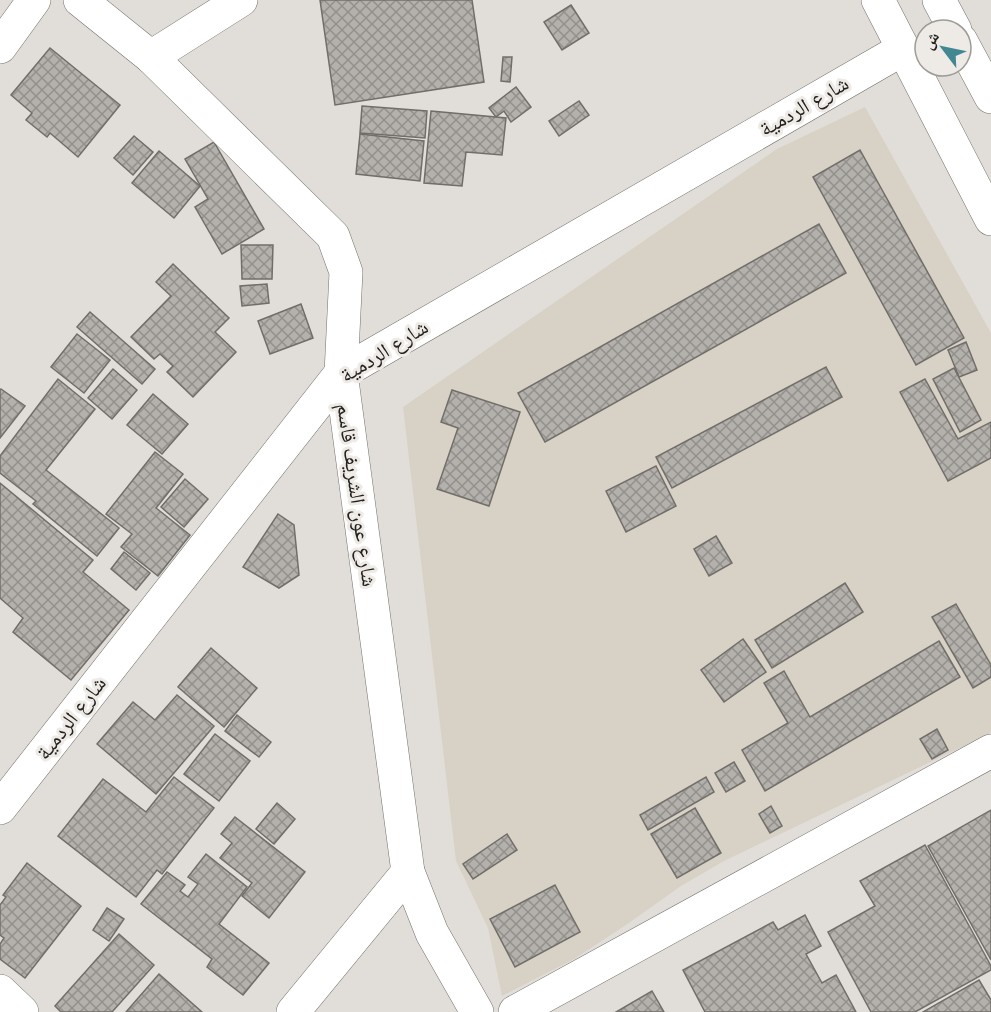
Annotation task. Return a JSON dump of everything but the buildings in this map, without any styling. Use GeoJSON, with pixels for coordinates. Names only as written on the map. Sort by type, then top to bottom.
{"type":"FeatureCollection","features":[{"type":"Feature","properties":{"kind":"main road"},"geometry":{"type":"LineString","coordinates":[[0,47],[34,0]]}},
{"type":"Feature","properties":{"kind":"main road","name":"شارع عون الشريف قاسم"},"geometry":{"type":"LineString","coordinates":[[80,0],[151,57],[333,236],[346,272],[341,373],[408,872],[432,933],[477,1012]]}},
{"type":"Feature","properties":{"kind":"main road"},"geometry":{"type":"LineString","coordinates":[[151,57],[241,0]]}},
{"type":"Feature","properties":{"kind":"main road"},"geometry":{"type":"LineString","coordinates":[[878,0],[991,219]]}},
{"type":"Feature","properties":{"kind":"main road"},"geometry":{"type":"LineString","coordinates":[[939,0],[949,18]]}},
{"type":"Feature","properties":{"kind":"main road","name":"شارع الردمية"},"geometry":{"type":"LineString","coordinates":[[0,808],[341,373],[903,49]]}},
{"type":"Feature","properties":{"kind":"main road"},"geometry":{"type":"LineString","coordinates":[[973,63],[991,97]]}},
{"type":"Feature","properties":{"kind":"main road"},"geometry":{"type":"LineString","coordinates":[[515,1012],[991,752]]}},
{"type":"Feature","properties":{"kind":"main road"},"geometry":{"type":"LineString","coordinates":[[293,1012],[408,872]]}},
{"type":"Feature","properties":{"kind":"main road"},"geometry":{"type":"LineString","coordinates":[[0,991],[22,1012]]}},
{"type":"Feature","properties":{"kind":"shaded area"},"geometry":{"type":"Polygon","coordinates":[[[865,107],[991,333],[991,733],[724,861],[681,886],[574,959],[502,996],[488,928],[456,861],[403,407],[777,149],[865,107]]]}}]}
